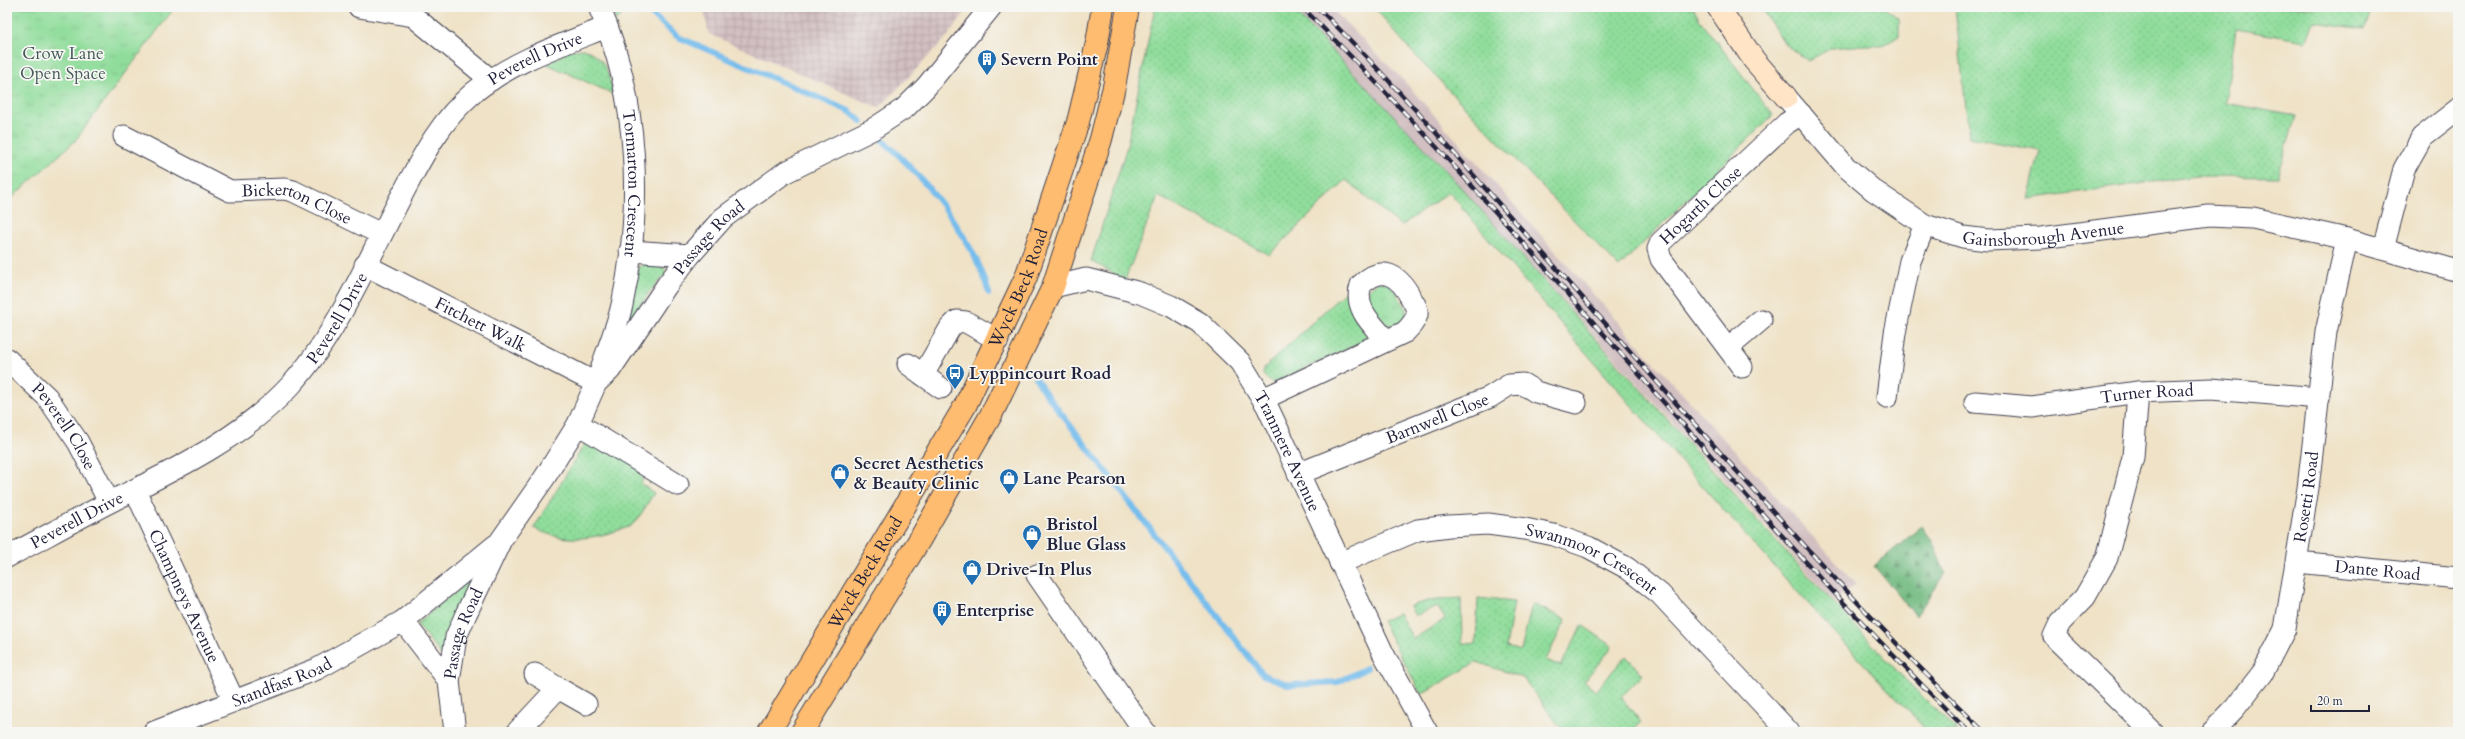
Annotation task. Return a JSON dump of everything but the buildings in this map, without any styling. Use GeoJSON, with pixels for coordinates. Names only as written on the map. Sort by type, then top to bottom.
{"type":"FeatureCollection","features":[{"type":"Feature","properties":{"kind":"main road","name":"Wyck Beck Road"},"geometry":{"type":"LineString","coordinates":[[769,732],[966,406],[998,340],[1032,263],[1066,163],[1080,114],[1103,7]]}},
{"type":"Feature","properties":{"kind":"main road","name":"Wyck Beck Road"},"geometry":{"type":"LineString","coordinates":[[802,732],[912,552],[991,415],[1053,287],[1106,116],[1114,86],[1128,7]]}},
{"type":"Feature","properties":{"kind":"street"},"geometry":{"type":"LineString","coordinates":[[359,7],[413,16],[491,80]]}},
{"type":"Feature","properties":{"kind":"street","name":"Tormarton Crescent"},"geometry":{"type":"LineString","coordinates":[[596,383],[621,306],[630,251],[634,185],[628,106],[607,27],[598,7]]}},
{"type":"Feature","properties":{"kind":"street","name":"Passage Road"},"geometry":{"type":"LineString","coordinates":[[455,732],[449,681],[456,637],[501,540],[545,477],[578,424],[596,383],[610,370],[667,285],[690,255],[723,218],[784,173],[873,129],[906,108],[926,87],[991,7]]}},
{"type":"Feature","properties":{"kind":"street","name":"Gainsborough Avenue"},"geometry":{"type":"LineString","coordinates":[[1718,7],[1754,60],[1846,167],[1873,190],[1925,225],[1963,237],[1988,240],[2041,238],[2209,216],[2236,215],[2347,239],[2458,271]]}},
{"type":"Feature","properties":{"kind":"street","name":"Peverell Drive"},"geometry":{"type":"LineString","coordinates":[[7,557],[134,490],[235,434],[292,384],[331,332],[365,264],[430,142],[454,112],[491,80],[528,59],[607,27]]}},
{"type":"Feature","properties":{"kind":"street"},"geometry":{"type":"LineString","coordinates":[[2383,249],[2404,169],[2422,137],[2458,109]]}},
{"type":"Feature","properties":{"kind":"street","name":"Hogarth Close"},"geometry":{"type":"LineString","coordinates":[[1742,367],[1661,259],[1658,249],[1661,242],[1738,169],[1787,123],[1801,114]]}},
{"type":"Feature","properties":{"kind":"street","name":"Bickerton Close"},"geometry":{"type":"LineString","coordinates":[[124,136],[230,191],[285,189],[294,191],[381,234]]}},
{"type":"Feature","properties":{"kind":"street"},"geometry":{"type":"LineString","coordinates":[[1887,397],[1894,333],[1910,261],[1925,225]]}},
{"type":"Feature","properties":{"kind":"street","name":"Rosetti Road"},"geometry":{"type":"LineString","coordinates":[[2212,732],[2235,708],[2263,672],[2285,629],[2297,562],[2326,332],[2347,239]]}},
{"type":"Feature","properties":{"kind":"street"},"geometry":{"type":"LineString","coordinates":[[630,251],[690,255]]}},
{"type":"Feature","properties":{"kind":"street","name":"Fitchett Walk"},"geometry":{"type":"LineString","coordinates":[[365,264],[596,383]]}},
{"type":"Feature","properties":{"kind":"street","name":"Tranmere Avenue"},"geometry":{"type":"LineString","coordinates":[[1053,287],[1086,279],[1103,282],[1140,293],[1171,306],[1200,323],[1240,362],[1263,399],[1383,653],[1427,732]]}},
{"type":"Feature","properties":{"kind":"street"},"geometry":{"type":"LineString","coordinates":[[1728,348],[1761,320]]}},
{"type":"Feature","properties":{"kind":"street"},"geometry":{"type":"LineString","coordinates":[[941,388],[916,370],[957,321],[966,322],[998,340]]}},
{"type":"Feature","properties":{"kind":"street"},"geometry":{"type":"LineString","coordinates":[[1263,399],[1386,340]]}},
{"type":"Feature","properties":{"kind":"street","name":"Peverell Close"},"geometry":{"type":"LineString","coordinates":[[7,359],[47,397],[78,442],[109,502]]}},
{"type":"Feature","properties":{"kind":"street","name":"Barnwell Close"},"geometry":{"type":"LineString","coordinates":[[1298,474],[1490,397],[1509,385],[1523,384],[1536,392],[1576,404]]}},
{"type":"Feature","properties":{"kind":"street","name":"Turner Road"},"geometry":{"type":"LineString","coordinates":[[1975,402],[2032,407],[2138,392],[2210,389],[2318,398]]}},
{"type":"Feature","properties":{"kind":"street"},"geometry":{"type":"LineString","coordinates":[[2138,392],[2133,457],[2107,558],[2085,597],[2060,623],[2054,636],[2152,732]]}},
{"type":"Feature","properties":{"kind":"street"},"geometry":{"type":"LineString","coordinates":[[578,424],[652,478],[678,485]]}},
{"type":"Feature","properties":{"kind":"street","name":"Champneys Avenue"},"geometry":{"type":"LineString","coordinates":[[134,490],[234,701]]}},
{"type":"Feature","properties":{"kind":"street","name":"Swanmoor Crescent"},"geometry":{"type":"LineString","coordinates":[[1340,563],[1418,530],[1449,526],[1488,524],[1525,528],[1554,535],[1588,547],[1627,568],[1660,594],[1789,732]]}},
{"type":"Feature","properties":{"kind":"street","name":"Passage Road"},"geometry":{"type":"LineString","coordinates":[[403,621],[501,540]]}},
{"type":"Feature","properties":{"kind":"street","name":"Dante Road"},"geometry":{"type":"LineString","coordinates":[[2297,562],[2458,578]]}},
{"type":"Feature","properties":{"kind":"street"},"geometry":{"type":"LineString","coordinates":[[1037,575],[1145,732]]}},
{"type":"Feature","properties":{"kind":"street"},"geometry":{"type":"LineString","coordinates":[[403,621],[449,681]]}},
{"type":"Feature","properties":{"kind":"street","name":"Standfast Road"},"geometry":{"type":"LineString","coordinates":[[154,732],[317,669],[403,621]]}},
{"type":"Feature","properties":{"kind":"street"},"geometry":{"type":"LineString","coordinates":[[535,674],[586,704]]}},
{"type":"Feature","properties":{"kind":"street"},"geometry":{"type":"LineString","coordinates":[[517,732],[558,688]]}},
{"type":"Feature","properties":{"kind":"shaded area"},"geometry":{"type":"Polygon","coordinates":[[[703,7],[969,7],[947,37],[879,108],[709,34],[703,7]]]}},
{"type":"Feature","properties":{"kind":"shaded area"},"geometry":{"type":"Polygon","coordinates":[[[1291,7],[1330,7],[1404,81],[1658,367],[1856,584],[1834,602],[1449,174],[1291,7]]]}},
{"type":"Feature","properties":{"kind":"green space","name":"Crow Lane Open Space"},"geometry":{"type":"Polygon","coordinates":[[[7,7],[175,7],[74,142],[7,202],[7,7]]]}},
{"type":"Feature","properties":{"kind":"green space"},"geometry":{"type":"Polygon","coordinates":[[[610,7],[629,7],[616,21],[610,7]]]}},
{"type":"Feature","properties":{"kind":"green space"},"geometry":{"type":"Polygon","coordinates":[[[1155,7],[1291,7],[1449,174],[1764,528],[1900,674],[1958,732],[1928,732],[1805,600],[1684,466],[1449,192],[1401,226],[1346,180],[1269,255],[1158,196],[1125,280],[1091,261],[1127,146],[1155,7]]]}},
{"type":"Feature","properties":{"kind":"green space"},"geometry":{"type":"Polygon","coordinates":[[[1374,7],[1693,7],[1699,19],[1773,115],[1619,267],[1412,52],[1374,7]]]}},
{"type":"Feature","properties":{"kind":"green space"},"geometry":{"type":"Polygon","coordinates":[[[1760,7],[1883,7],[1899,18],[1899,36],[1882,46],[1864,45],[1831,48],[1808,61],[1786,45],[1760,7]]]}},
{"type":"Feature","properties":{"kind":"green space"},"geometry":{"type":"Polygon","coordinates":[[[1955,7],[2372,7],[2365,29],[2314,22],[2306,41],[2236,29],[2225,103],[2296,116],[2277,177],[2197,176],[2028,199],[2040,151],[1969,137],[1955,7]]]}},
{"type":"Feature","properties":{"kind":"green space"},"geometry":{"type":"Polygon","coordinates":[[[583,49],[596,56],[605,66],[610,79],[613,94],[547,64],[570,50],[583,49]]]}},
{"type":"Feature","properties":{"kind":"green space"},"geometry":{"type":"Polygon","coordinates":[[[644,264],[663,267],[667,273],[649,292],[625,331],[639,267],[644,264]]]}},
{"type":"Feature","properties":{"kind":"green space"},"geometry":{"type":"Polygon","coordinates":[[[1379,281],[1391,285],[1406,308],[1406,318],[1396,326],[1385,324],[1368,301],[1369,289],[1379,281]]]}},
{"type":"Feature","properties":{"kind":"green space"},"geometry":{"type":"Polygon","coordinates":[[[1348,289],[1356,319],[1369,339],[1272,383],[1263,375],[1264,368],[1348,289]]]}},
{"type":"Feature","properties":{"kind":"green space"},"geometry":{"type":"Polygon","coordinates":[[[588,438],[642,469],[643,479],[641,484],[654,493],[642,513],[633,524],[627,527],[606,534],[585,538],[554,536],[534,528],[588,438]]]}},
{"type":"Feature","properties":{"kind":"green space"},"geometry":{"type":"Polygon","coordinates":[[[1922,526],[1932,541],[1945,573],[1916,616],[1874,566],[1922,526]]]}},
{"type":"Feature","properties":{"kind":"green space"},"geometry":{"type":"Polygon","coordinates":[[[476,574],[449,629],[442,656],[417,624],[476,574]]]}},
{"type":"Feature","properties":{"kind":"green space"},"geometry":{"type":"Polygon","coordinates":[[[1461,598],[1462,643],[1476,644],[1478,598],[1514,602],[1506,647],[1521,651],[1532,604],[1566,619],[1546,660],[1561,666],[1582,625],[1611,645],[1610,650],[1584,681],[1595,691],[1626,656],[1643,675],[1621,697],[1641,722],[1630,732],[1564,732],[1523,678],[1477,662],[1421,694],[1382,621],[1399,613],[1413,639],[1445,619],[1437,606],[1415,616],[1410,606],[1428,601],[1461,598]]]}},
{"type":"Feature","properties":{"kind":"waterway"},"geometry":{"type":"LineString","coordinates":[[643,7],[678,37],[849,111],[862,122]]}},
{"type":"Feature","properties":{"kind":"waterway"},"geometry":{"type":"LineString","coordinates":[[880,138],[913,170],[945,209],[972,251],[982,272],[989,293]]}},
{"type":"Feature","properties":{"kind":"waterway"},"geometry":{"type":"LineString","coordinates":[[1036,378],[1043,390],[1263,675],[1290,685],[1338,682],[1367,668]]}},
{"type":"Feature","properties":{"kind":"railway"},"geometry":{"type":"LineString","coordinates":[[1302,7],[1388,95],[1472,185],[1799,554],[1883,644],[1969,732]]}},
{"type":"Feature","properties":{"kind":"railway"},"geometry":{"type":"LineString","coordinates":[[1317,7],[1423,118],[1750,486],[1865,611],[1984,732]]}},
{"type":"Feature","properties":{"kind":"place","name":"Severn Point"},"geometry":{"type":"Point","coordinates":[987,76]}},
{"type":"Feature","properties":{"kind":"place","name":"Lyppincourt Road"},"geometry":{"type":"Point","coordinates":[955,390]}},
{"type":"Feature","properties":{"kind":"place","name":"Secret Aesthetics & Beauty Clinic"},"geometry":{"type":"Point","coordinates":[840,490]}},
{"type":"Feature","properties":{"kind":"place","name":"Lane Pearson"},"geometry":{"type":"Point","coordinates":[1009,495]}},
{"type":"Feature","properties":{"kind":"place","name":"Bristol Blue Glass"},"geometry":{"type":"Point","coordinates":[1032,551]}},
{"type":"Feature","properties":{"kind":"place","name":"Drive-In Plus"},"geometry":{"type":"Point","coordinates":[972,586]}},
{"type":"Feature","properties":{"kind":"place","name":"Enterprise"},"geometry":{"type":"Point","coordinates":[942,627]}}]}
